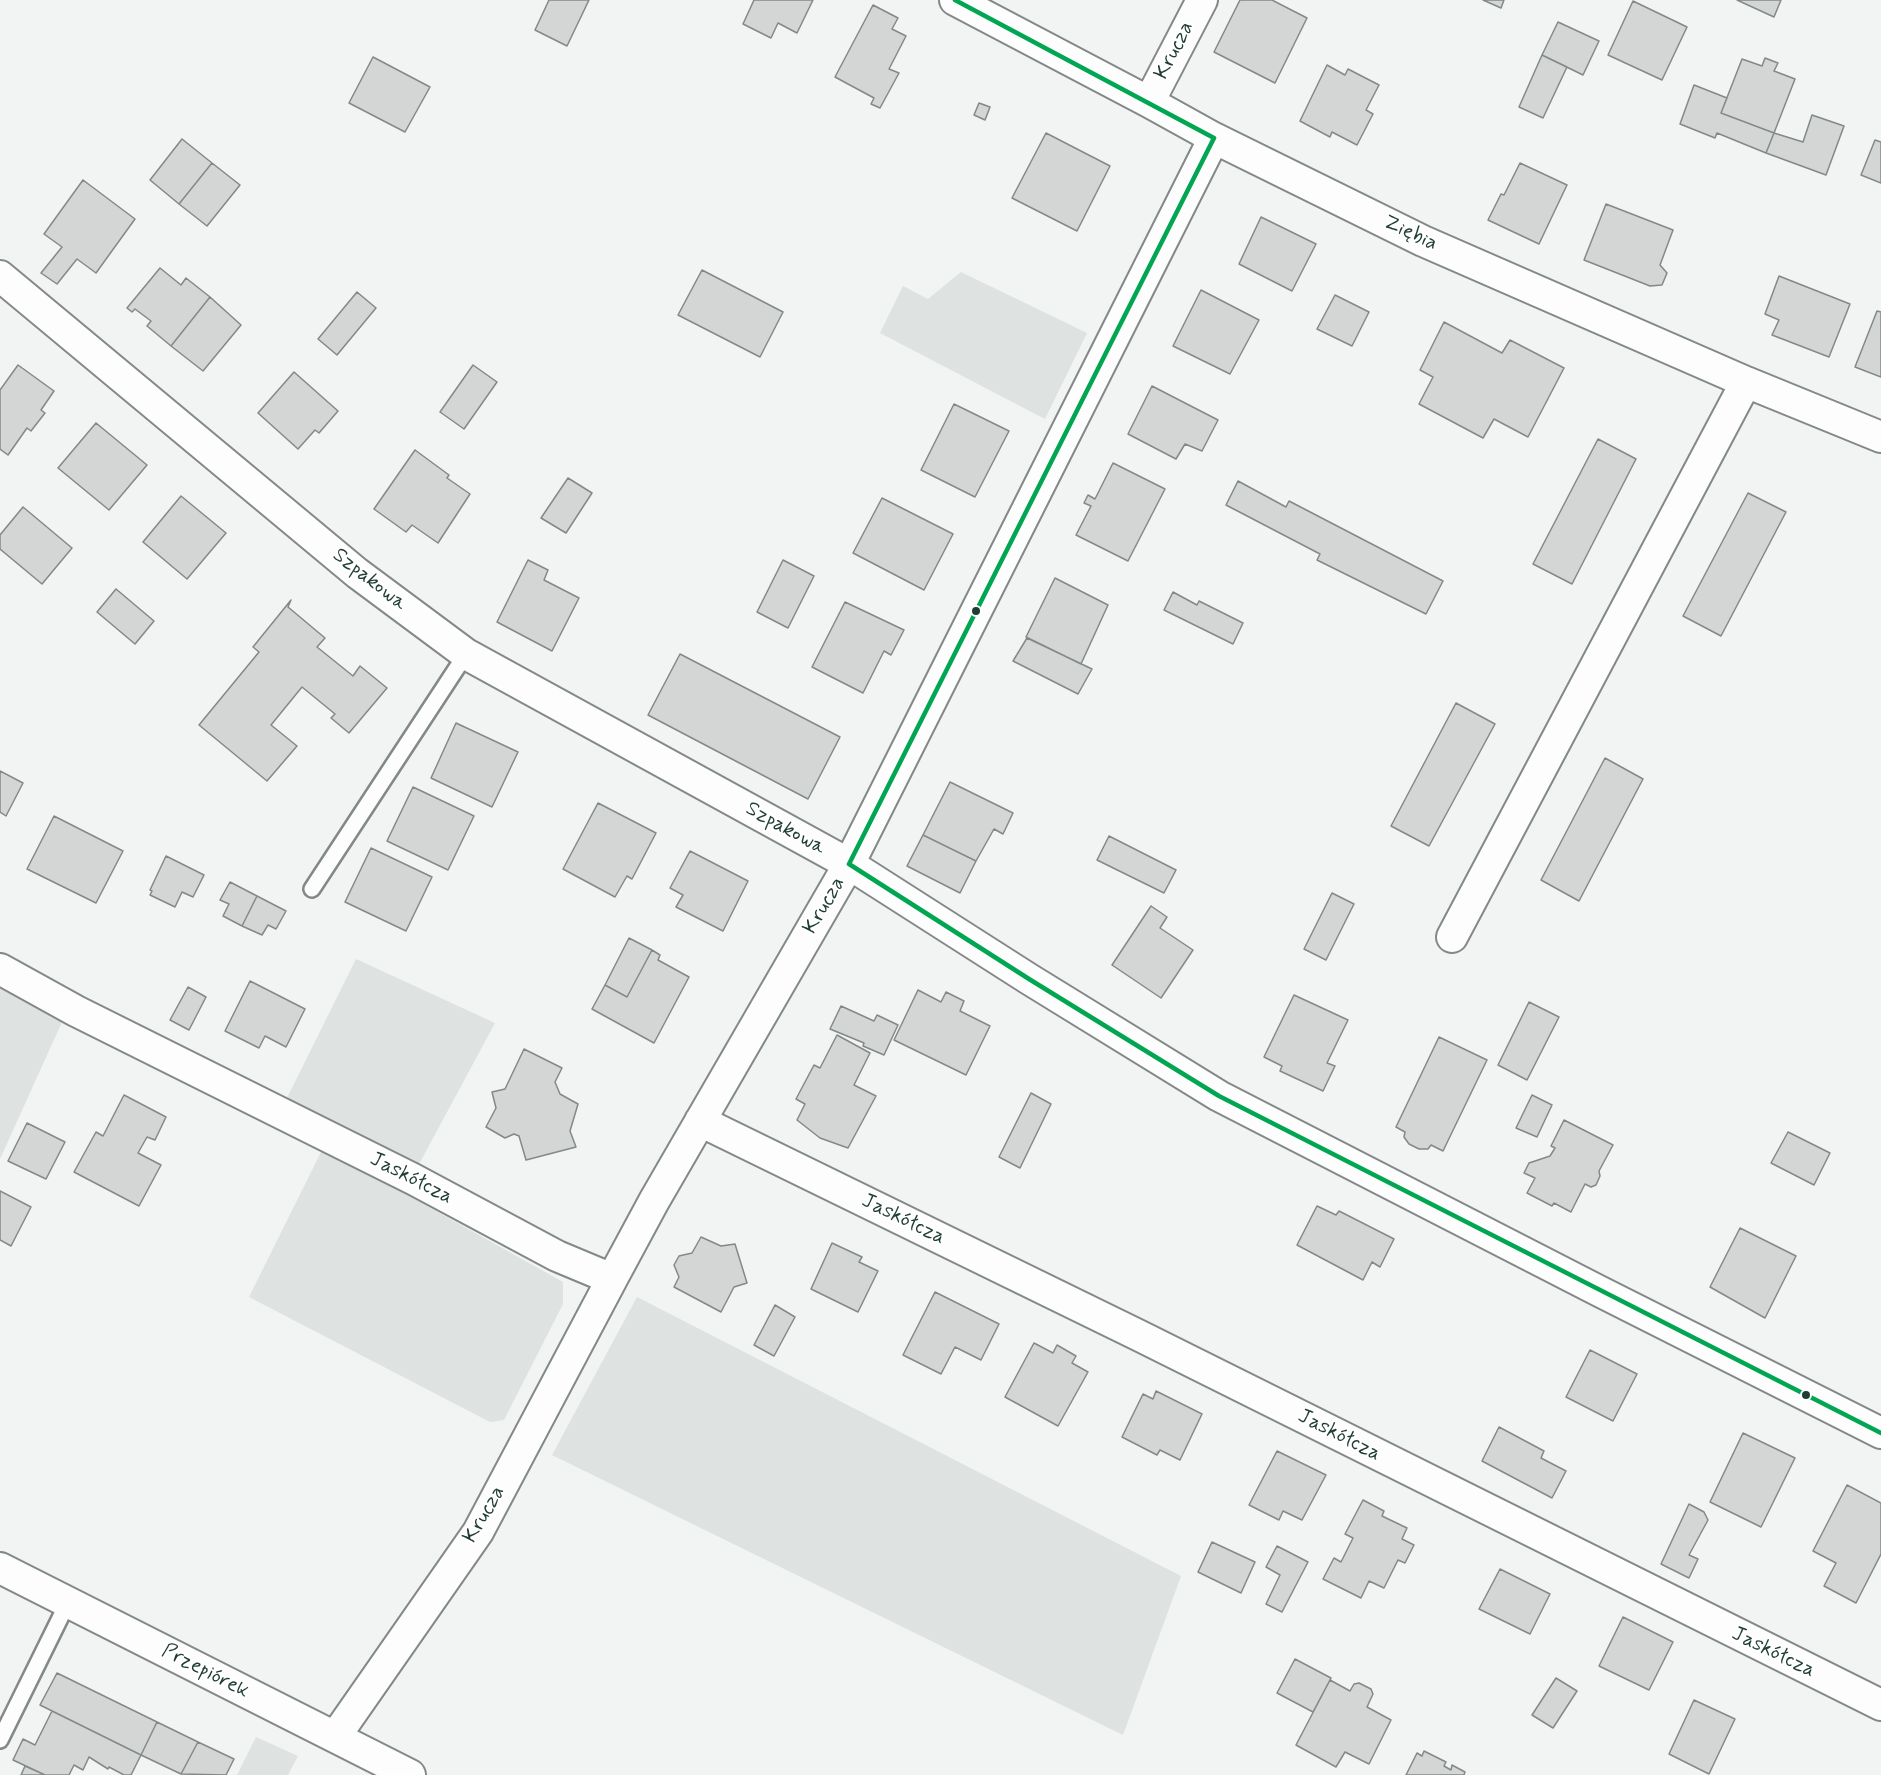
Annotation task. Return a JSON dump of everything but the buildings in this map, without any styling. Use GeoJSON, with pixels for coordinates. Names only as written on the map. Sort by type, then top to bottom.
{"type":"FeatureCollection","features":[{"type":"Feature","properties":{"kind":"street","name":"Ziębia"},"geometry":{"type":"LineString","coordinates":[[955,0],[1214,138],[1423,241],[1746,382],[1881,437]]}},
{"type":"Feature","properties":{"kind":"street","name":"Krucza"},"geometry":{"type":"LineString","coordinates":[[1149,102],[1202,0]]}},
{"type":"Feature","properties":{"kind":"street","name":"Krucza"},"geometry":{"type":"LineString","coordinates":[[700,1121],[849,864],[1214,138]]}},
{"type":"Feature","properties":{"kind":"street","name":"Szpakowa"},"geometry":{"type":"LineString","coordinates":[[0,276],[357,573],[466,654],[849,864],[1019,973],[1219,1096],[1881,1432]]}},
{"type":"Feature","properties":{"kind":"street"},"geometry":{"type":"LineString","coordinates":[[1452,937],[1746,382]]}},
{"type":"Feature","properties":{"kind":"street","name":"Jaskółcza"},"geometry":{"type":"LineString","coordinates":[[0,969],[76,1011],[413,1179],[557,1256],[612,1279]]}},
{"type":"Feature","properties":{"kind":"street"},"geometry":{"type":"LineString","coordinates":[[612,1279],[700,1121]]}},
{"type":"Feature","properties":{"kind":"street","name":"Jaskółcza"},"geometry":{"type":"LineString","coordinates":[[700,1121],[1140,1336],[1881,1706]]}},
{"type":"Feature","properties":{"kind":"street","name":"Krucza"},"geometry":{"type":"LineString","coordinates":[[334,1737],[478,1532],[612,1279]]}},
{"type":"Feature","properties":{"kind":"street","name":"Przepiórek"},"geometry":{"type":"LineString","coordinates":[[0,1568],[410,1775]]}},
{"type":"Feature","properties":{"kind":"lane"},"geometry":{"type":"LineString","coordinates":[[312,889],[466,654]]}},
{"type":"Feature","properties":{"kind":"lane"},"geometry":{"type":"LineString","coordinates":[[0,1740],[68,1602]]}},
{"type":"Feature","properties":{"kind":"shaded area"},"geometry":{"type":"Polygon","coordinates":[[[961,272],[1087,333],[1045,419],[880,333],[903,286],[928,299],[961,272]]]}},
{"type":"Feature","properties":{"kind":"shaded area"},"geometry":{"type":"Polygon","coordinates":[[[356,959],[495,1023],[418,1166],[287,1098],[356,959]]]}},
{"type":"Feature","properties":{"kind":"shaded area"},"geometry":{"type":"Polygon","coordinates":[[[0,987],[62,1022],[0,1159],[0,987]]]}},
{"type":"Feature","properties":{"kind":"shaded area"},"geometry":{"type":"Polygon","coordinates":[[[323,1148],[563,1282],[563,1304],[504,1420],[490,1422],[249,1297],[323,1148]]]}},
{"type":"Feature","properties":{"kind":"shaded area"},"geometry":{"type":"Polygon","coordinates":[[[637,1297],[1181,1576],[1123,1735],[552,1455],[637,1297]]]}},
{"type":"Feature","properties":{"kind":"shaded area"},"geometry":{"type":"Polygon","coordinates":[[[256,1737],[298,1756],[288,1775],[237,1775],[256,1737]]]}},
{"type":"Feature","properties":{"kind":"transit line"},"geometry":{"type":"LineString","coordinates":[[955,0],[1214,138]]}},
{"type":"Feature","properties":{"kind":"transit line"},"geometry":{"type":"LineString","coordinates":[[849,864],[1214,138]]}},
{"type":"Feature","properties":{"kind":"transit line"},"geometry":{"type":"LineString","coordinates":[[849,864],[1029,979],[1219,1096],[1881,1433]]}}]}
